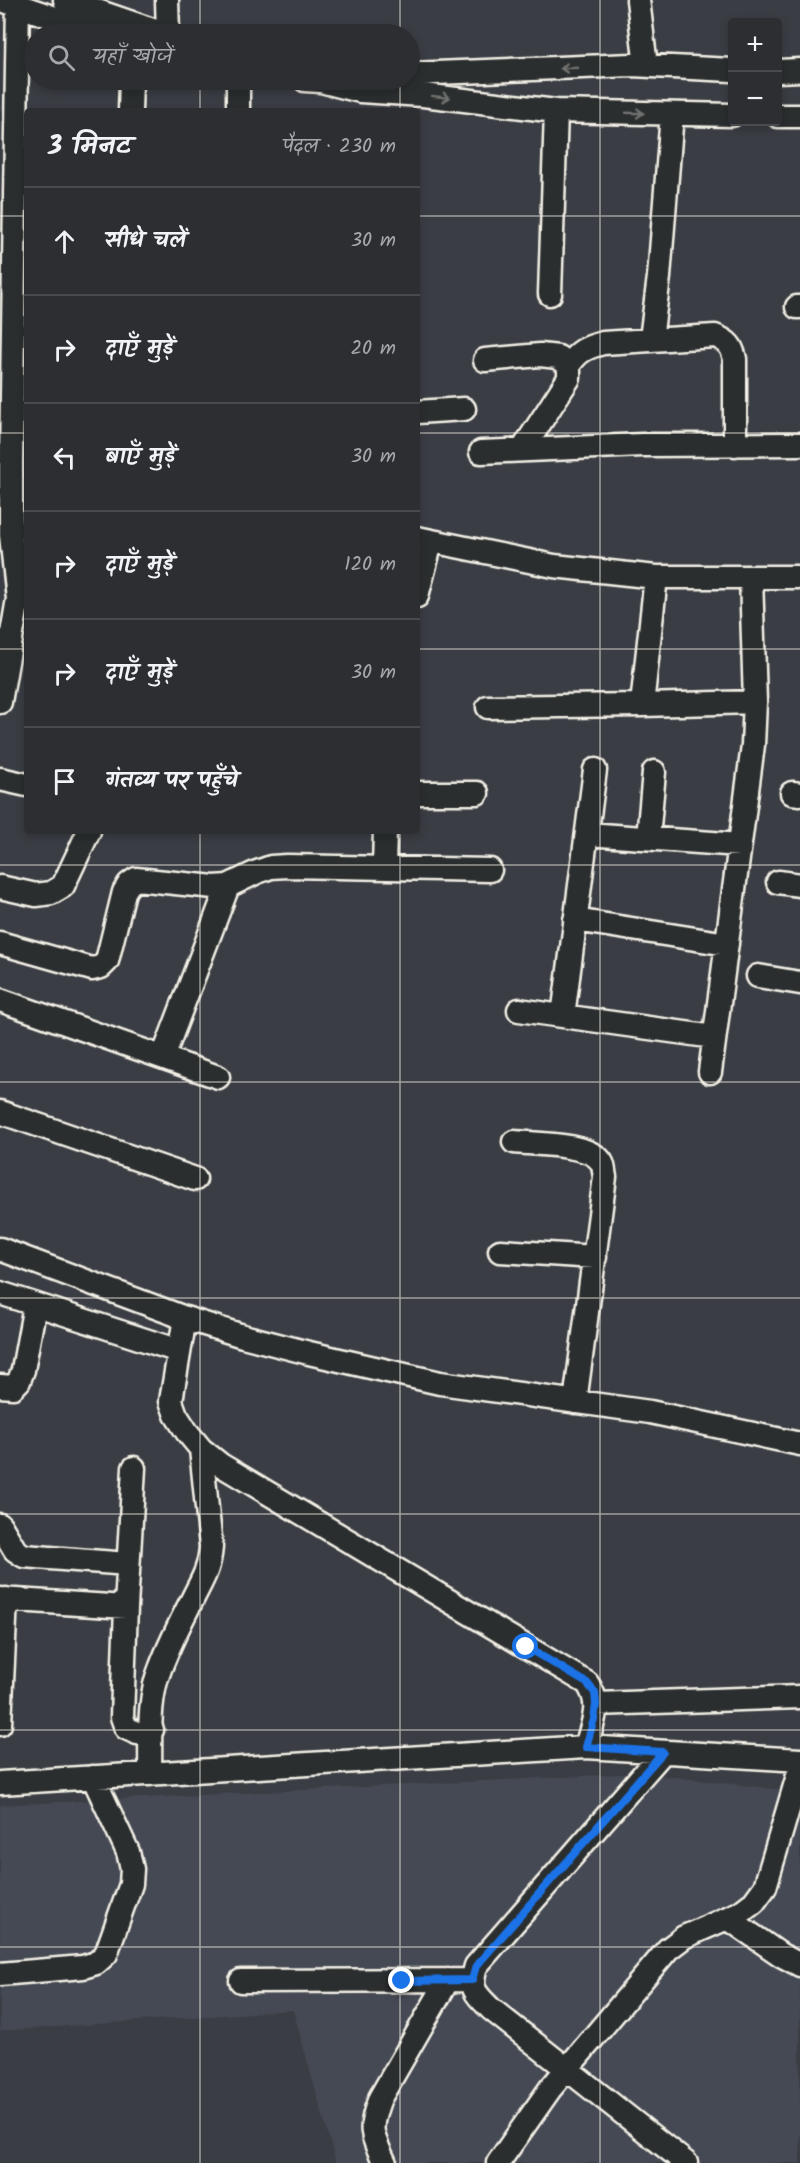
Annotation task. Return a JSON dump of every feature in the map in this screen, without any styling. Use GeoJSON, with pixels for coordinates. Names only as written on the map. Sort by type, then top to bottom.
{"type":"FeatureCollection","features":[{"type":"Feature","properties":{"kind":"street"},"geometry":{"type":"LineString","coordinates":[[65,0],[120,24]]}},
{"type":"Feature","properties":{"kind":"street"},"geometry":{"type":"LineString","coordinates":[[166,24],[167,0]]}},
{"type":"Feature","properties":{"kind":"street"},"geometry":{"type":"LineString","coordinates":[[638,0],[646,66]]}},
{"type":"Feature","properties":{"kind":"street"},"geometry":{"type":"LineString","coordinates":[[0,702],[17,666],[23,595],[11,536],[5,462],[20,291],[20,201],[12,2],[74,24]]}},
{"type":"Feature","properties":{"kind":"street"},"geometry":{"type":"LineString","coordinates":[[420,74],[646,66],[728,70]]}},
{"type":"Feature","properties":{"kind":"street"},"geometry":{"type":"LineString","coordinates":[[782,70],[800,70]]}},
{"type":"Feature","properties":{"kind":"street"},"geometry":{"type":"LineString","coordinates":[[130,108],[131,90]]}},
{"type":"Feature","properties":{"kind":"street"},"geometry":{"type":"LineString","coordinates":[[238,90],[238,108]]}},
{"type":"Feature","properties":{"kind":"street"},"geometry":{"type":"LineString","coordinates":[[356,90],[423,95],[556,111],[728,115]]}},
{"type":"Feature","properties":{"kind":"street"},"geometry":{"type":"LineString","coordinates":[[550,294],[556,111]]}},
{"type":"Feature","properties":{"kind":"street"},"geometry":{"type":"LineString","coordinates":[[651,339],[659,277],[672,114]]}},
{"type":"Feature","properties":{"kind":"street"},"geometry":{"type":"LineString","coordinates":[[782,116],[800,116]]}},
{"type":"Feature","properties":{"kind":"street"},"geometry":{"type":"LineString","coordinates":[[524,449],[569,378],[569,365],[577,354],[588,346],[651,339],[715,336],[726,340],[733,349],[735,359],[735,445]]}},
{"type":"Feature","properties":{"kind":"street"},"geometry":{"type":"LineString","coordinates":[[485,360],[540,355],[558,357],[569,365]]}},
{"type":"Feature","properties":{"kind":"street"},"geometry":{"type":"LineString","coordinates":[[420,412],[464,410]]}},
{"type":"Feature","properties":{"kind":"street"},"geometry":{"type":"LineString","coordinates":[[481,452],[524,449],[800,444]]}},
{"type":"Feature","properties":{"kind":"street"},"geometry":{"type":"LineString","coordinates":[[420,572],[424,540],[554,566],[656,577],[800,578]]}},
{"type":"Feature","properties":{"kind":"street"},"geometry":{"type":"LineString","coordinates":[[642,705],[656,577]]}},
{"type":"Feature","properties":{"kind":"street"},"geometry":{"type":"LineString","coordinates":[[710,1072],[753,745],[755,702],[751,577]]}},
{"type":"Feature","properties":{"kind":"street"},"geometry":{"type":"LineString","coordinates":[[488,706],[755,702]]}},
{"type":"Feature","properties":{"kind":"street"},"geometry":{"type":"LineString","coordinates":[[563,1016],[595,770]]}},
{"type":"Feature","properties":{"kind":"street"},"geometry":{"type":"LineString","coordinates":[[648,838],[654,772]]}},
{"type":"Feature","properties":{"kind":"street"},"geometry":{"type":"LineString","coordinates":[[0,779],[24,784]]}},
{"type":"Feature","properties":{"kind":"street"},"geometry":{"type":"LineString","coordinates":[[420,793],[477,793]]}},
{"type":"Feature","properties":{"kind":"street"},"geometry":{"type":"LineString","coordinates":[[0,888],[36,895],[51,893],[63,886],[88,834]]}},
{"type":"Feature","properties":{"kind":"street"},"geometry":{"type":"LineString","coordinates":[[384,868],[385,834]]}},
{"type":"Feature","properties":{"kind":"street"},"geometry":{"type":"LineString","coordinates":[[587,834],[740,845]]}},
{"type":"Feature","properties":{"kind":"street"},"geometry":{"type":"LineString","coordinates":[[0,943],[92,969],[101,967],[106,961],[124,892],[136,879],[214,887],[228,886],[271,867],[490,870]]}},
{"type":"Feature","properties":{"kind":"street"},"geometry":{"type":"LineString","coordinates":[[163,1058],[228,886]]}},
{"type":"Feature","properties":{"kind":"street"},"geometry":{"type":"LineString","coordinates":[[575,920],[727,944]]}},
{"type":"Feature","properties":{"kind":"street"},"geometry":{"type":"LineString","coordinates":[[758,976],[800,983]]}},
{"type":"Feature","properties":{"kind":"street"},"geometry":{"type":"LineString","coordinates":[[0,1000],[218,1077]]}},
{"type":"Feature","properties":{"kind":"street"},"geometry":{"type":"LineString","coordinates":[[519,1010],[714,1037]]}},
{"type":"Feature","properties":{"kind":"street"},"geometry":{"type":"LineString","coordinates":[[0,1112],[195,1179]]}},
{"type":"Feature","properties":{"kind":"street"},"geometry":{"type":"LineString","coordinates":[[514,1142],[573,1148],[590,1152],[602,1162],[605,1177],[575,1402]]}},
{"type":"Feature","properties":{"kind":"street"},"geometry":{"type":"LineString","coordinates":[[0,1249],[185,1318],[309,1353],[440,1383],[650,1412],[800,1444]]}},
{"type":"Feature","properties":{"kind":"street"},"geometry":{"type":"LineString","coordinates":[[500,1251],[595,1257]]}},
{"type":"Feature","properties":{"kind":"street"},"geometry":{"type":"LineString","coordinates":[[0,1293],[179,1351]]}},
{"type":"Feature","properties":{"kind":"street"},"geometry":{"type":"LineString","coordinates":[[0,1386],[13,1387],[19,1380],[23,1370],[35,1305]]}},
{"type":"Feature","properties":{"kind":"street"},"geometry":{"type":"LineString","coordinates":[[185,1318],[171,1401],[176,1415],[201,1449],[221,1465],[587,1683],[595,1693],[596,1704],[586,1747]]}},
{"type":"Feature","properties":{"kind":"street"},"geometry":{"type":"LineString","coordinates":[[150,1774],[155,1684],[160,1668],[205,1577],[209,1563],[211,1547],[201,1449]]}},
{"type":"Feature","properties":{"kind":"street"},"geometry":{"type":"LineString","coordinates":[[134,1468],[122,1718],[126,1728],[137,1733],[152,1730]]}},
{"type":"Feature","properties":{"kind":"street"},"geometry":{"type":"LineString","coordinates":[[0,1526],[15,1550],[24,1556],[128,1564]]}},
{"type":"Feature","properties":{"kind":"street"},"geometry":{"type":"LineString","coordinates":[[0,1724],[3,1599],[126,1606]]}},
{"type":"Feature","properties":{"kind":"street"},"geometry":{"type":"LineString","coordinates":[[596,1704],[800,1697]]}},
{"type":"Feature","properties":{"kind":"street"},"geometry":{"type":"LineString","coordinates":[[0,1783],[586,1747],[800,1760]]}},
{"type":"Feature","properties":{"kind":"street"},"geometry":{"type":"LineString","coordinates":[[663,1752],[476,1966],[472,1980],[477,1994],[491,2009],[686,2163]]}},
{"type":"Feature","properties":{"kind":"street"},"geometry":{"type":"LineString","coordinates":[[498,2163],[550,2089],[668,1949],[684,1937],[729,1919],[754,1902],[765,1887],[800,1769]]}},
{"type":"Feature","properties":{"kind":"street"},"geometry":{"type":"LineString","coordinates":[[0,1974],[83,1967],[96,1963],[106,1954],[131,1884],[132,1869],[128,1852],[93,1777]]}},
{"type":"Feature","properties":{"kind":"street"},"geometry":{"type":"LineString","coordinates":[[729,1919],[781,1955],[800,1965]]}},
{"type":"Feature","properties":{"kind":"street"},"geometry":{"type":"LineString","coordinates":[[385,2163],[372,2133],[371,2126],[375,2112],[380,2098],[448,1980]]}},
{"type":"Feature","properties":{"kind":"street"},"geometry":{"type":"LineString","coordinates":[[241,1981],[472,1980]]}},
{"type":"Feature","properties":{"kind":"shaded area"},"geometry":{"type":"Polygon","coordinates":[[[640,1773],[800,1792],[800,2163],[336,2163],[293,2010],[0,2031],[0,1805],[640,1773]]]}},
{"type":"Feature","properties":{"kind":"route"},"geometry":{"type":"LineString","coordinates":[[402,1981],[472,1980],[476,1966],[663,1752],[586,1747],[594,1719],[595,1693],[587,1683],[526,1647]]}}]}
